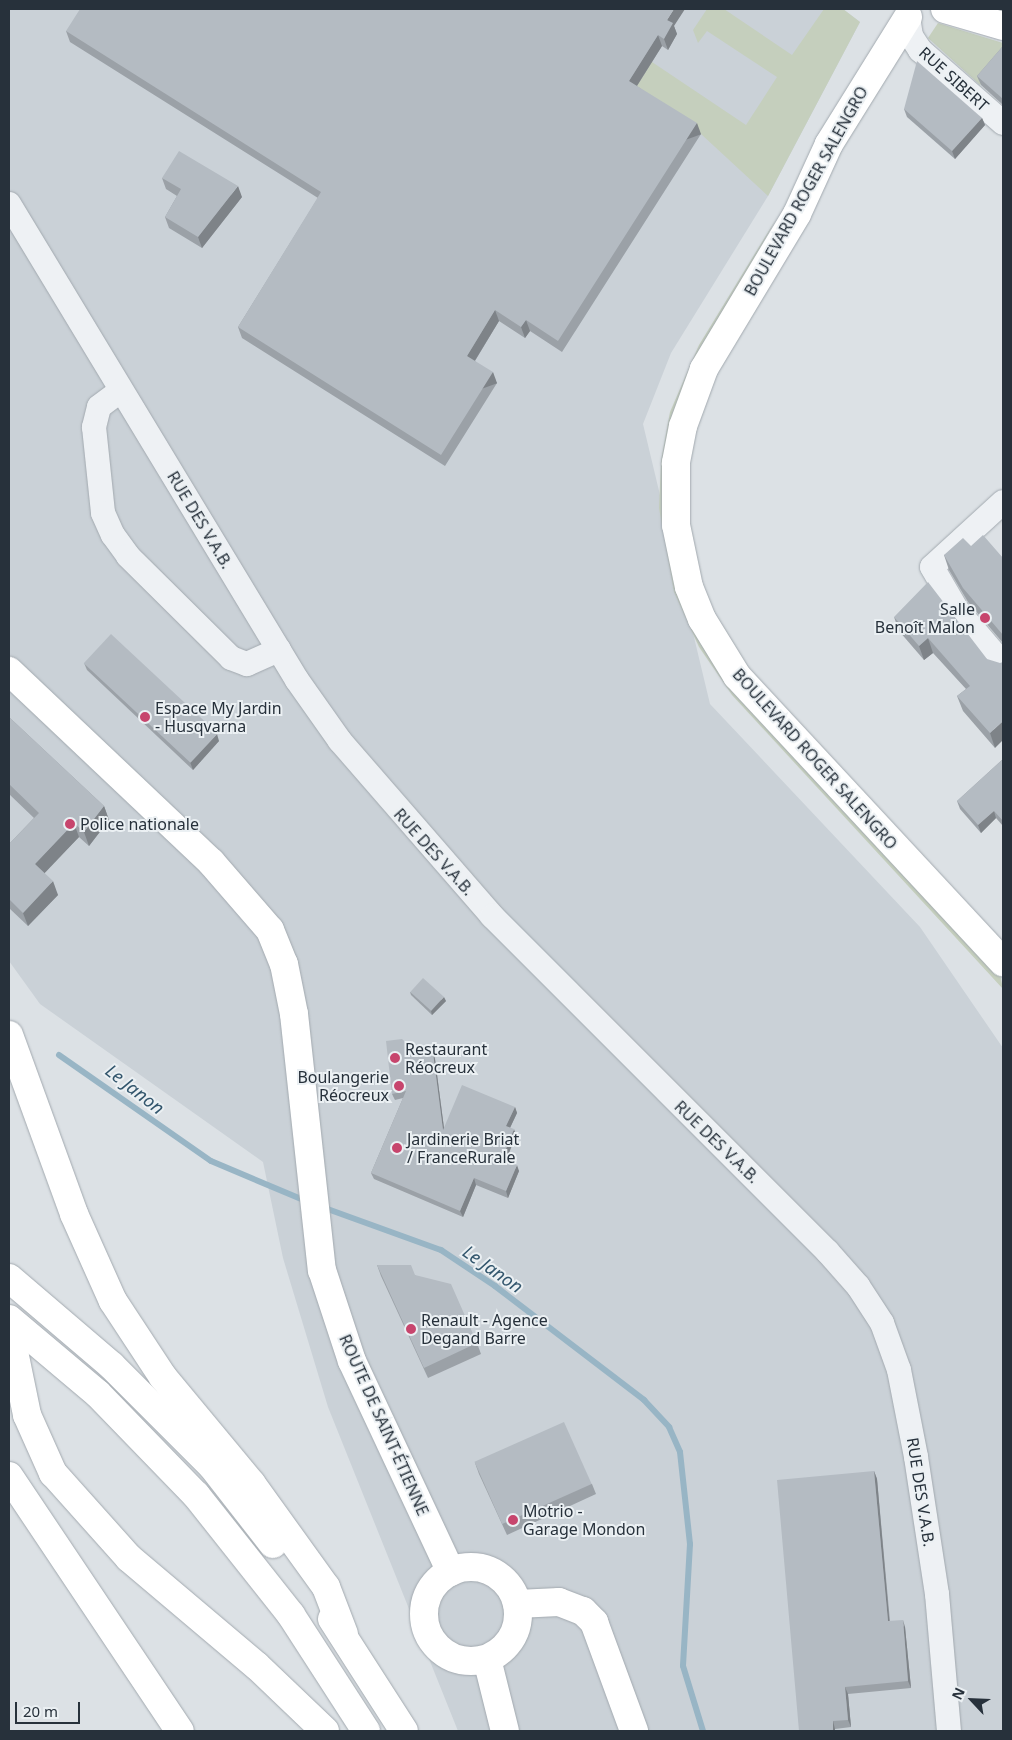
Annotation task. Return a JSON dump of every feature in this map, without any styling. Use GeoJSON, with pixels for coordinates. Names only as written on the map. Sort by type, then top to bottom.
{"type":"FeatureCollection","features":[{"type":"Feature","properties":{"kind":"main road"},"geometry":{"type":"LineString","coordinates":[[945,9],[1003,26]]}},
{"type":"Feature","properties":{"kind":"main road","name":"BOULEVARD ROGER SALENGRO"},"geometry":{"type":"LineString","coordinates":[[911,11],[834,136],[797,214],[704,368],[683,426],[676,463],[676,525],[689,587],[702,619],[737,676],[1003,962]]}},
{"type":"Feature","properties":{"kind":"main road","name":"ROUTE DE SAINT-ÉTIENNE"},"geometry":{"type":"LineString","coordinates":[[9,671],[211,862],[270,930],[284,964],[294,1014],[315,1233],[322,1270],[352,1361],[451,1572]]}},
{"type":"Feature","properties":{"kind":"main road"},"geometry":{"type":"LineString","coordinates":[[9,1034],[74,1214],[113,1301],[163,1376],[251,1483],[326,1587],[344,1634]]}},
{"type":"Feature","properties":{"kind":"main road"},"geometry":{"type":"LineString","coordinates":[[9,1278],[112,1366],[212,1466],[344,1634],[404,1731]]}},
{"type":"Feature","properties":{"kind":"main road"},"geometry":{"type":"LineString","coordinates":[[9,1320],[98,1394],[196,1494],[290,1615],[366,1731]]}},
{"type":"Feature","properties":{"kind":"main road"},"geometry":{"type":"LineString","coordinates":[[9,1327],[15,1371],[27,1415],[54,1473],[101,1531],[325,1731]]}},
{"type":"Feature","properties":{"kind":"main road"},"geometry":{"type":"LineString","coordinates":[[9,1476],[180,1731]]}},
{"type":"Feature","properties":{"kind":"main road"},"geometry":{"type":"LineString","coordinates":[[464,1568],[492,1572],[512,1591],[517,1604],[518,1618],[509,1643],[487,1659],[456,1659],[431,1640],[424,1609],[438,1581],[451,1572],[464,1568]]}},
{"type":"Feature","properties":{"kind":"main road"},"geometry":{"type":"LineString","coordinates":[[517,1604],[559,1602],[583,1611],[594,1622],[634,1731]]}},
{"type":"Feature","properties":{"kind":"main road"},"geometry":{"type":"LineString","coordinates":[[487,1659],[505,1731]]}},
{"type":"Feature","properties":{"kind":"street","name":"RUE SIBERT"},"geometry":{"type":"LineString","coordinates":[[911,11],[911,36],[920,50],[1003,123]]}},
{"type":"Feature","properties":{"kind":"street","name":"RUE DES V.A.B."},"geometry":{"type":"LineString","coordinates":[[9,204],[120,391],[279,650],[340,740],[393,806],[573,999],[827,1251],[858,1286],[882,1323],[898,1370],[916,1457],[936,1594],[949,1731]]}},
{"type":"Feature","properties":{"kind":"street"},"geometry":{"type":"LineString","coordinates":[[120,391],[99,407],[94,427],[103,512],[114,535],[128,556],[231,658],[247,664],[279,650]]}},
{"type":"Feature","properties":{"kind":"street"},"geometry":{"type":"LineString","coordinates":[[1003,502],[932,568],[957,610],[1003,664]]}},
{"type":"Feature","properties":{"kind":"shaded area"},"geometry":{"type":"Polygon","coordinates":[[[9,9],[843,9],[860,22],[768,196],[671,353],[643,424],[710,704],[920,927],[1003,1048],[1003,1731],[458,1731],[328,1407],[283,1258],[263,1162],[40,1004],[9,961],[9,9]]]}},
{"type":"Feature","properties":{"kind":"green space"},"geometry":{"type":"Polygon","coordinates":[[[707,9],[724,9],[792,55],[824,9],[843,9],[860,22],[768,196],[701,134],[551,40],[652,62],[746,125],[777,77],[707,31],[698,43],[693,30],[707,9]]]}},
{"type":"Feature","properties":{"kind":"green space"},"geometry":{"type":"Polygon","coordinates":[[[938,23],[1003,43],[1003,59],[980,85],[928,38],[938,23]]]}},
{"type":"Feature","properties":{"kind":"green space"},"geometry":{"type":"Polygon","coordinates":[[[776,219],[687,383],[681,592],[1000,974],[1003,989],[732,695],[699,647],[674,592],[659,508],[661,461],[670,412],[699,345],[776,219]]]}},
{"type":"Feature","properties":{"kind":"building"},"geometry":{"type":"Polygon","coordinates":[[[80,9],[674,9],[667,20],[673,23],[664,39],[658,35],[629,81],[697,123],[558,341],[526,320],[521,327],[495,310],[467,356],[493,372],[441,455],[238,327],[321,192],[66,31],[80,9]]]}},
{"type":"Feature","properties":{"kind":"building"},"geometry":{"type":"Polygon","coordinates":[[[1003,46],[1003,99],[977,76],[1003,46]]]}},
{"type":"Feature","properties":{"kind":"building"},"geometry":{"type":"Polygon","coordinates":[[[917,61],[982,118],[952,151],[904,109],[917,61]]]}},
{"type":"Feature","properties":{"kind":"building"},"geometry":{"type":"Polygon","coordinates":[[[179,151],[238,186],[198,237],[165,217],[181,189],[162,178],[179,151]]]}},
{"type":"Feature","properties":{"kind":"building"},"geometry":{"type":"Polygon","coordinates":[[[983,535],[1003,558],[1003,635],[963,588],[944,555],[963,538],[971,546],[983,535]]]}},
{"type":"Feature","properties":{"kind":"building"},"geometry":{"type":"Polygon","coordinates":[[[928,582],[987,659],[1000,663],[1003,662],[1003,721],[990,733],[957,696],[970,686],[928,638],[919,646],[894,617],[928,582]]]}},
{"type":"Feature","properties":{"kind":"building"},"geometry":{"type":"Polygon","coordinates":[[[111,634],[218,734],[190,763],[84,663],[111,634]]]}},
{"type":"Feature","properties":{"kind":"building","name":"Police nationale"},"geometry":{"type":"Polygon","coordinates":[[[9,717],[104,806],[84,832],[74,823],[35,864],[53,881],[23,913],[9,899],[9,843],[39,813],[9,784],[9,717]]]}},
{"type":"Feature","properties":{"kind":"building"},"geometry":{"type":"Polygon","coordinates":[[[1003,759],[1003,821],[994,811],[978,825],[957,801],[1003,759]]]}},
{"type":"Feature","properties":{"kind":"building"},"geometry":{"type":"Polygon","coordinates":[[[423,978],[444,997],[431,1011],[410,992],[423,978]]]}},
{"type":"Feature","properties":{"kind":"building"},"geometry":{"type":"Polygon","coordinates":[[[402,1039],[413,1049],[433,1053],[443,1130],[462,1085],[515,1107],[506,1126],[514,1129],[502,1159],[517,1165],[506,1191],[474,1178],[460,1211],[371,1173],[406,1091],[392,1094],[386,1041],[402,1039]]]}},
{"type":"Feature","properties":{"kind":"building"},"geometry":{"type":"Polygon","coordinates":[[[377,1265],[411,1265],[415,1275],[451,1284],[477,1343],[424,1368],[377,1265]]]}},
{"type":"Feature","properties":{"kind":"building"},"geometry":{"type":"Polygon","coordinates":[[[564,1422],[592,1484],[502,1524],[474,1462],[564,1422]]]}},
{"type":"Feature","properties":{"kind":"building"},"geometry":{"type":"Polygon","coordinates":[[[874,1471],[888,1621],[903,1620],[908,1681],[845,1687],[848,1720],[833,1721],[833,1731],[799,1731],[777,1480],[874,1471]]]}},
{"type":"Feature","properties":{"kind":"waterway","name":"Le Janon"},"geometry":{"type":"LineString","coordinates":[[59,1055],[211,1161],[308,1202]]}},
{"type":"Feature","properties":{"kind":"waterway","name":"Le Janon"},"geometry":{"type":"LineString","coordinates":[[322,1207],[441,1250],[495,1286],[644,1400],[669,1427],[680,1452],[690,1544],[683,1666],[703,1731]]}},
{"type":"Feature","properties":{"kind":"place","name":"Salle Benoît Malon"},"geometry":{"type":"Point","coordinates":[985,618]}},
{"type":"Feature","properties":{"kind":"place","name":"Espace My Jardin - Husqvarna"},"geometry":{"type":"Point","coordinates":[145,717]}},
{"type":"Feature","properties":{"kind":"place","name":"Police nationale"},"geometry":{"type":"Point","coordinates":[70,824]}},
{"type":"Feature","properties":{"kind":"place","name":"Restaurant Réocreux"},"geometry":{"type":"Point","coordinates":[395,1058]}},
{"type":"Feature","properties":{"kind":"place","name":"Boulangerie Réocreux"},"geometry":{"type":"Point","coordinates":[399,1086]}},
{"type":"Feature","properties":{"kind":"place","name":"Jardinerie Briat / FranceRurale"},"geometry":{"type":"Point","coordinates":[397,1148]}},
{"type":"Feature","properties":{"kind":"place","name":"Renault - Agence Degand Barre"},"geometry":{"type":"Point","coordinates":[411,1329]}},
{"type":"Feature","properties":{"kind":"place","name":"Motrio - Garage Mondon"},"geometry":{"type":"Point","coordinates":[513,1520]}}]}
